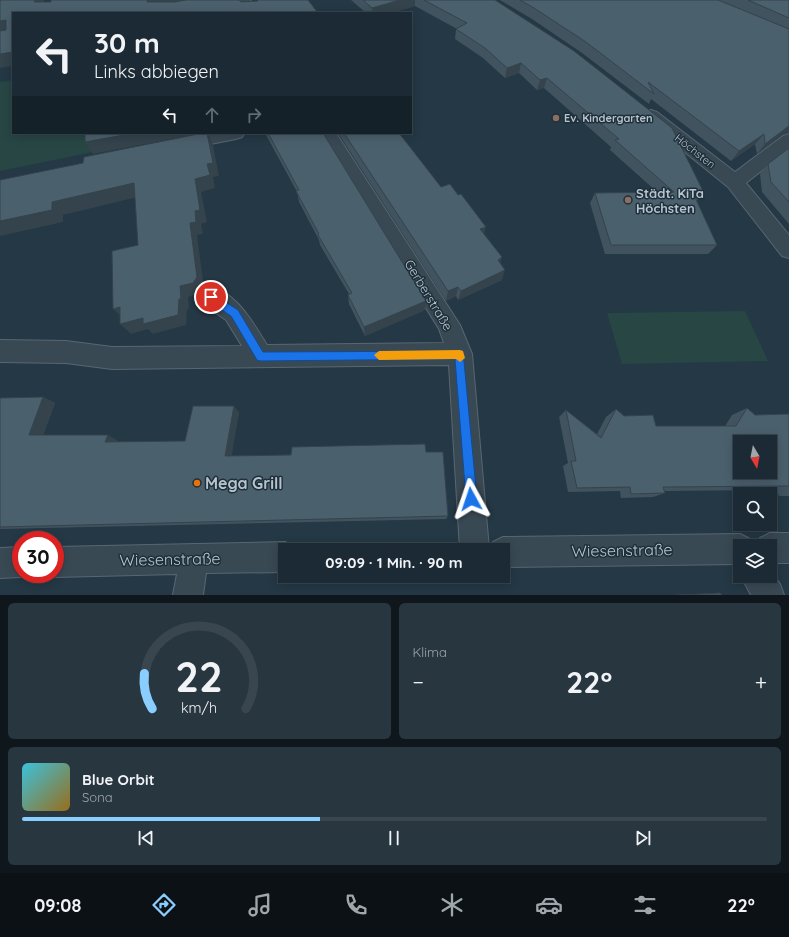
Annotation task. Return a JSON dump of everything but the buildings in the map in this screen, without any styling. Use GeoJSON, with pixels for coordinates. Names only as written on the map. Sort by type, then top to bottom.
{"type":"FeatureCollection","features":[{"type":"Feature","properties":{"kind":"street"},"geometry":{"type":"LineString","coordinates":[[243,0],[251,12]]}},
{"type":"Feature","properties":{"kind":"street","name":"Höchsten"},"geometry":{"type":"LineString","coordinates":[[637,105],[735,182],[789,250]]}},
{"type":"Feature","properties":{"kind":"street"},"geometry":{"type":"LineString","coordinates":[[165,147],[231,134]]}},
{"type":"Feature","properties":{"kind":"street","name":"Gerberstraße"},"geometry":{"type":"LineString","coordinates":[[329,134],[449,325],[460,354],[474,543]]}},
{"type":"Feature","properties":{"kind":"street"},"geometry":{"type":"LineString","coordinates":[[735,182],[789,140]]}},
{"type":"Feature","properties":{"kind":"street"},"geometry":{"type":"LineString","coordinates":[[211,297],[234,313],[260,356]]}},
{"type":"Feature","properties":{"kind":"street"},"geometry":{"type":"LineString","coordinates":[[0,350],[66,352],[112,358],[460,354]]}},
{"type":"Feature","properties":{"kind":"street"},"geometry":{"type":"LineString","coordinates":[[777,548],[789,548]]}},
{"type":"Feature","properties":{"kind":"street","name":"Wiesenstraße"},"geometry":{"type":"LineString","coordinates":[[510,552],[733,550]]}},
{"type":"Feature","properties":{"kind":"street","name":"Wiesenstraße"},"geometry":{"type":"LineString","coordinates":[[64,562],[278,557]]}},
{"type":"Feature","properties":{"kind":"street"},"geometry":{"type":"LineString","coordinates":[[188,595],[194,559]]}},
{"type":"Feature","properties":{"kind":"street"},"geometry":{"type":"LineString","coordinates":[[0,563],[12,562]]}},
{"type":"Feature","properties":{"kind":"street"},"geometry":{"type":"LineString","coordinates":[[761,583],[769,595]]}},
{"type":"Feature","properties":{"kind":"green space"},"geometry":{"type":"Polygon","coordinates":[[[12,80],[12,134],[93,134],[93,152],[0,171],[0,82],[12,80]]]}},
{"type":"Feature","properties":{"kind":"green space"},"geometry":{"type":"Polygon","coordinates":[[[745,311],[768,361],[622,364],[607,313],[745,311]]]}},
{"type":"Feature","properties":{"kind":"slow traffic"},"geometry":{"type":"LineString","coordinates":[[379,355],[460,354],[460,358]]}},
{"type":"Feature","properties":{"kind":"place","name":"Ev. Kindergarten"},"geometry":{"type":"Point","coordinates":[556,118]}},
{"type":"Feature","properties":{"kind":"place","name":"Städt. KiTa Höchsten"},"geometry":{"type":"Point","coordinates":[628,200]}},
{"type":"Feature","properties":{"kind":"place","name":"Mega Grill"},"geometry":{"type":"Point","coordinates":[197,483]}},
{"type":"Feature","properties":{"kind":"route"},"geometry":{"type":"LineString","coordinates":[[211,297],[234,313],[260,356],[460,354],[471,499]]}}]}
